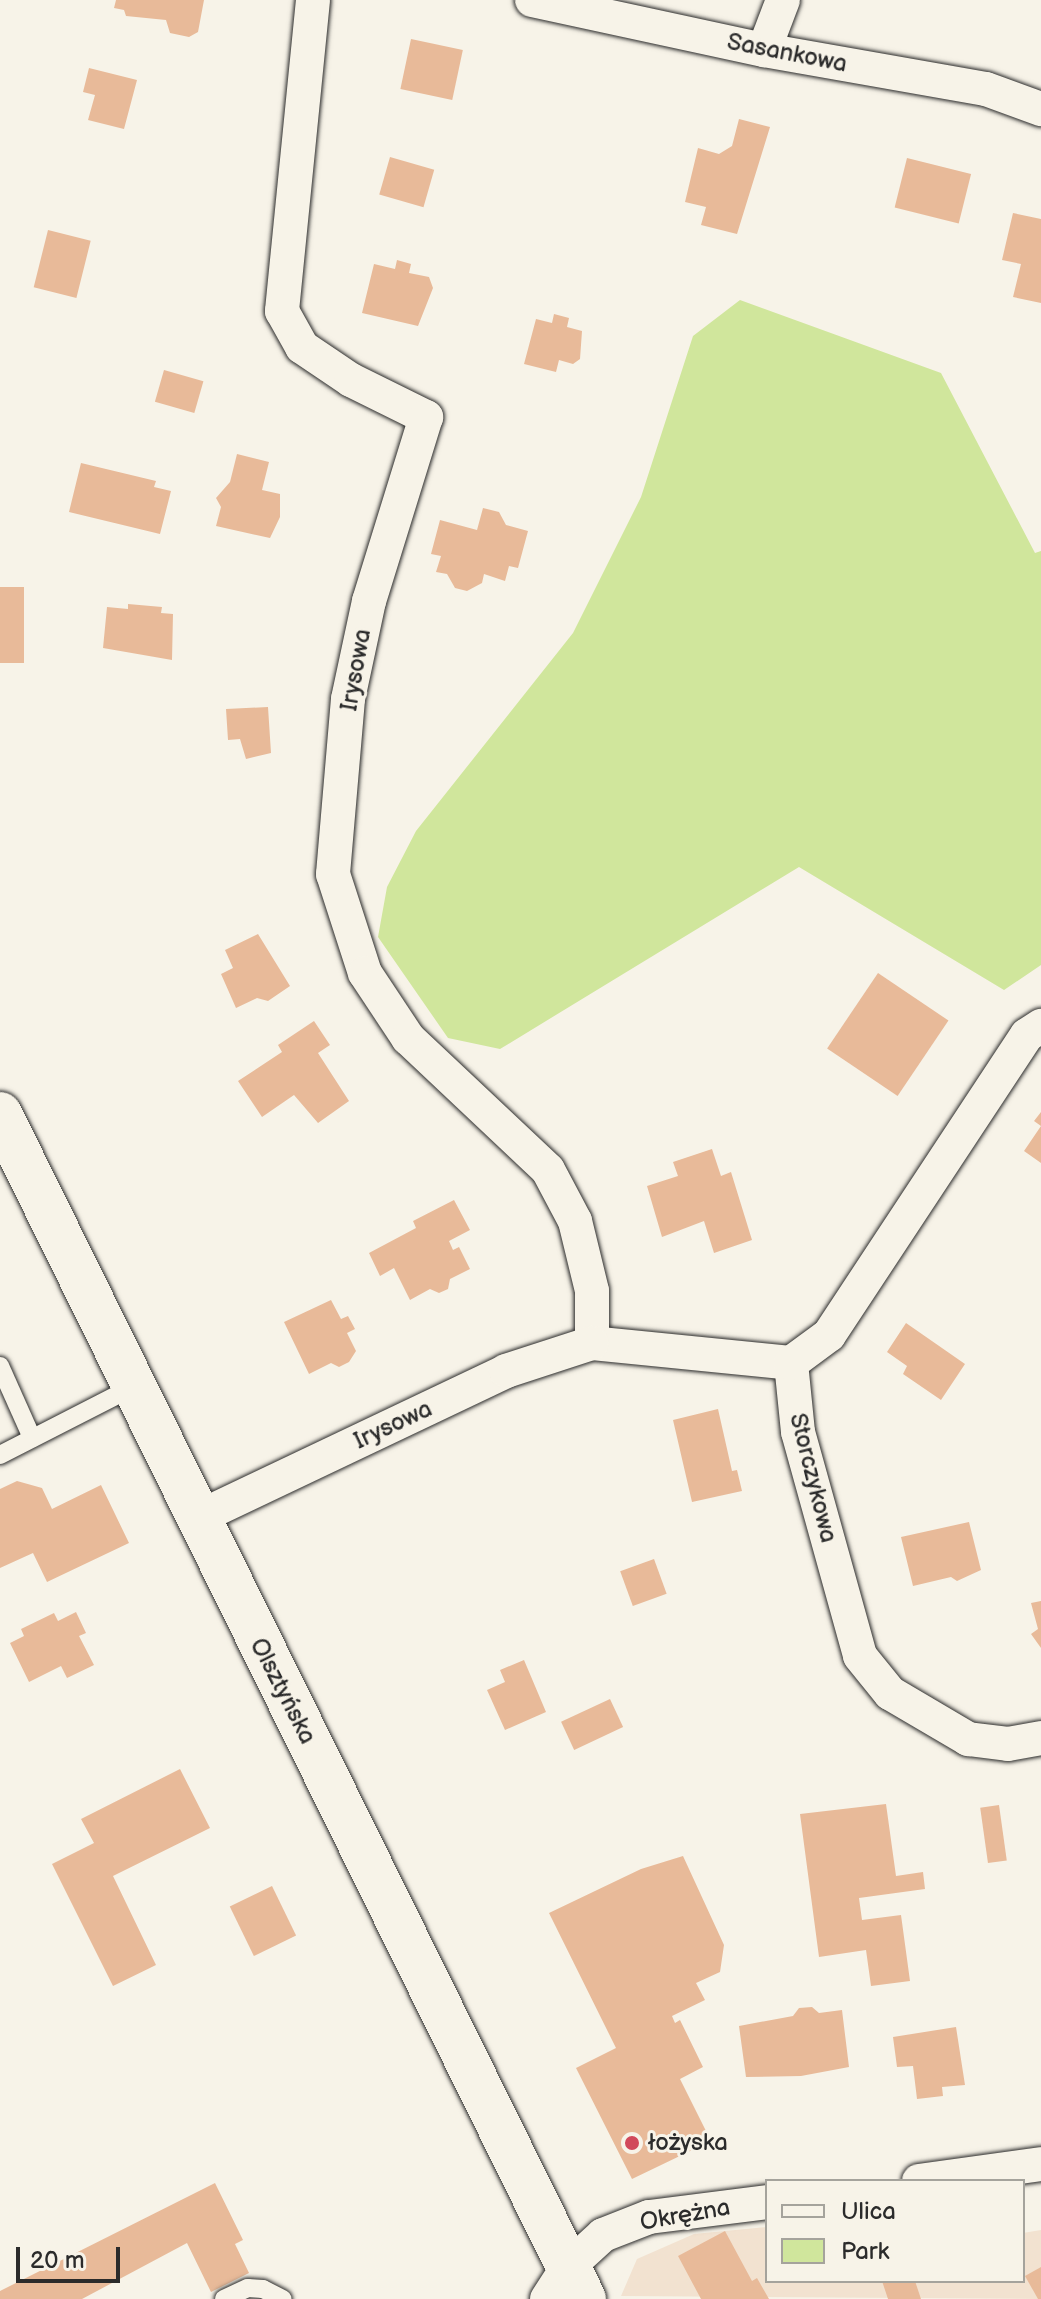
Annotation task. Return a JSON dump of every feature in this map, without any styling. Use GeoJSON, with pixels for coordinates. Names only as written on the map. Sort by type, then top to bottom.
{"type":"FeatureCollection","features":[{"type":"Feature","properties":{"kind":"street","name":"Irysowa"},"geometry":{"type":"LineString","coordinates":[[313,0],[282,311],[302,347],[351,380],[426,417],[369,601],[348,699],[333,874],[365,973],[408,1038],[548,1170],[575,1221],[592,1291],[592,1343]]}},
{"type":"Feature","properties":{"kind":"street","name":"Sasankowa"},"geometry":{"type":"LineString","coordinates":[[532,0],[764,50],[986,89],[1041,109]]}},
{"type":"Feature","properties":{"kind":"street"},"geometry":{"type":"LineString","coordinates":[[764,50],[783,0]]}},
{"type":"Feature","properties":{"kind":"street"},"geometry":{"type":"LineString","coordinates":[[791,1363],[829,1335],[1027,1035],[1041,1026]]}},
{"type":"Feature","properties":{"kind":"street","name":"Olsztyńska"},"geometry":{"type":"LineString","coordinates":[[0,1114],[567,2288]]}},
{"type":"Feature","properties":{"kind":"street","name":"Irysowa"},"geometry":{"type":"LineString","coordinates":[[197,1518],[506,1371],[592,1343],[791,1363]]}},
{"type":"Feature","properties":{"kind":"street","name":"Storczykowa"},"geometry":{"type":"LineString","coordinates":[[791,1363],[798,1432],[860,1656],[890,1693],[968,1739],[1008,1744],[1041,1738]]}},
{"type":"Feature","properties":{"kind":"street"},"geometry":{"type":"LineString","coordinates":[[933,2179],[1041,2164]]}},
{"type":"Feature","properties":{"kind":"street","name":"Okrężna"},"geometry":{"type":"LineString","coordinates":[[567,2288],[603,2235],[649,2217],[765,2202]]}},
{"type":"Feature","properties":{"kind":"lane"},"geometry":{"type":"LineString","coordinates":[[0,1366],[32,1438]]}},
{"type":"Feature","properties":{"kind":"lane"},"geometry":{"type":"LineString","coordinates":[[0,1455],[133,1387]]}},
{"type":"Feature","properties":{"kind":"lane"},"geometry":{"type":"LineString","coordinates":[[224,2299],[248,2288],[263,2289],[283,2299]]}},
{"type":"Feature","properties":{"kind":"shaded area"},"geometry":{"type":"Polygon","coordinates":[[[765,2227],[765,2283],[1025,2283],[1025,2233],[1041,2230],[1041,2299],[621,2296],[637,2259],[694,2234],[765,2227]]]}},
{"type":"Feature","properties":{"kind":"green space"},"geometry":{"type":"Polygon","coordinates":[[[740,300],[941,373],[1035,553],[1041,551],[1041,965],[1004,990],[799,867],[500,1049],[448,1038],[378,937],[387,887],[416,831],[573,633],[641,497],[693,336],[740,300]]]}},
{"type":"Feature","properties":{"kind":"building"},"geometry":{"type":"Polygon","coordinates":[[[116,0],[204,0],[198,32],[189,37],[170,33],[166,20],[126,16],[124,10],[114,8],[116,0]]]}},
{"type":"Feature","properties":{"kind":"building"},"geometry":{"type":"Polygon","coordinates":[[[411,39],[463,50],[452,100],[400,89],[411,39]]]}},
{"type":"Feature","properties":{"kind":"building"},"geometry":{"type":"Polygon","coordinates":[[[89,68],[137,80],[124,129],[88,120],[95,95],[83,92],[89,68]]]}},
{"type":"Feature","properties":{"kind":"building"},"geometry":{"type":"Polygon","coordinates":[[[739,119],[770,127],[737,234],[701,225],[706,207],[685,202],[698,148],[719,154],[732,146],[739,119]]]}},
{"type":"Feature","properties":{"kind":"building"},"geometry":{"type":"Polygon","coordinates":[[[390,157],[434,170],[423,207],[379,194],[390,157]]]}},
{"type":"Feature","properties":{"kind":"building"},"geometry":{"type":"Polygon","coordinates":[[[907,158],[971,174],[959,223],[895,207],[907,158]]]}},
{"type":"Feature","properties":{"kind":"building"},"geometry":{"type":"Polygon","coordinates":[[[1013,213],[1041,219],[1041,303],[1013,297],[1021,264],[1002,260],[1013,213]]]}},
{"type":"Feature","properties":{"kind":"building"},"geometry":{"type":"Polygon","coordinates":[[[48,230],[91,241],[76,298],[34,287],[48,230]]]}},
{"type":"Feature","properties":{"kind":"building"},"geometry":{"type":"Polygon","coordinates":[[[397,260],[411,264],[409,273],[429,277],[433,288],[418,326],[362,313],[374,264],[395,269],[397,260]]]}},
{"type":"Feature","properties":{"kind":"building"},"geometry":{"type":"Polygon","coordinates":[[[554,314],[569,318],[567,327],[582,331],[580,359],[573,364],[559,360],[556,372],[524,364],[536,319],[552,323],[554,314]]]}},
{"type":"Feature","properties":{"kind":"building"},"geometry":{"type":"Polygon","coordinates":[[[164,370],[203,381],[194,413],[155,402],[164,370]]]}},
{"type":"Feature","properties":{"kind":"building"},"geometry":{"type":"Polygon","coordinates":[[[237,454],[269,462],[262,490],[280,494],[280,517],[270,538],[216,526],[221,507],[216,498],[230,482],[237,454]]]}},
{"type":"Feature","properties":{"kind":"building"},"geometry":{"type":"Polygon","coordinates":[[[81,463],[156,481],[154,487],[171,491],[160,534],[69,512],[81,463]]]}},
{"type":"Feature","properties":{"kind":"building"},"geometry":{"type":"Polygon","coordinates":[[[483,508],[499,512],[506,525],[528,531],[518,568],[509,566],[505,581],[484,574],[482,583],[467,591],[455,588],[447,574],[436,572],[441,556],[431,554],[440,520],[477,530],[483,508]]]}},
{"type":"Feature","properties":{"kind":"building"},"geometry":{"type":"Polygon","coordinates":[[[0,587],[24,587],[24,663],[0,663],[0,587]]]}},
{"type":"Feature","properties":{"kind":"building"},"geometry":{"type":"Polygon","coordinates":[[[128,604],[162,607],[161,613],[173,614],[172,660],[103,648],[107,607],[128,609],[128,604]]]}},
{"type":"Feature","properties":{"kind":"building"},"geometry":{"type":"Polygon","coordinates":[[[268,707],[271,753],[246,759],[240,739],[228,740],[226,709],[268,707]]]}},
{"type":"Feature","properties":{"kind":"building"},"geometry":{"type":"Polygon","coordinates":[[[258,934],[290,986],[268,1001],[257,998],[236,1008],[221,974],[233,968],[225,950],[258,934]]]}},
{"type":"Feature","properties":{"kind":"building"},"geometry":{"type":"Polygon","coordinates":[[[878,973],[948,1021],[898,1096],[827,1048],[878,973]]]}},
{"type":"Feature","properties":{"kind":"building"},"geometry":{"type":"Polygon","coordinates":[[[314,1021],[330,1045],[318,1053],[349,1101],[318,1123],[294,1095],[262,1117],[238,1081],[282,1052],[278,1045],[314,1021]]]}},
{"type":"Feature","properties":{"kind":"building"},"geometry":{"type":"Polygon","coordinates":[[[1041,1112],[1041,1126],[1034,1121],[1041,1112]]]}},
{"type":"Feature","properties":{"kind":"building"},"geometry":{"type":"Polygon","coordinates":[[[1041,1126],[1041,1163],[1024,1151],[1041,1126]]]}},
{"type":"Feature","properties":{"kind":"building"},"geometry":{"type":"Polygon","coordinates":[[[712,1149],[721,1176],[731,1172],[752,1240],[714,1253],[704,1221],[662,1237],[647,1186],[678,1176],[673,1162],[712,1149]]]}},
{"type":"Feature","properties":{"kind":"building"},"geometry":{"type":"Polygon","coordinates":[[[454,1200],[470,1230],[449,1241],[453,1250],[459,1247],[470,1269],[450,1279],[448,1289],[439,1293],[430,1289],[410,1300],[394,1268],[380,1276],[369,1253],[416,1228],[413,1221],[454,1200]]]}},
{"type":"Feature","properties":{"kind":"building"},"geometry":{"type":"Polygon","coordinates":[[[331,1300],[341,1319],[348,1316],[355,1329],[347,1333],[356,1351],[349,1362],[339,1367],[331,1363],[309,1374],[284,1322],[331,1300]]]}},
{"type":"Feature","properties":{"kind":"building"},"geometry":{"type":"Polygon","coordinates":[[[906,1323],[965,1364],[941,1400],[903,1374],[907,1366],[887,1352],[906,1323]]]}},
{"type":"Feature","properties":{"kind":"building"},"geometry":{"type":"Polygon","coordinates":[[[718,1409],[732,1471],[737,1470],[742,1491],[692,1502],[673,1420],[718,1409]]]}},
{"type":"Feature","properties":{"kind":"building"},"geometry":{"type":"Polygon","coordinates":[[[17,1481],[42,1488],[52,1509],[101,1485],[129,1543],[47,1582],[33,1553],[0,1568],[0,1489],[17,1481]]]}},
{"type":"Feature","properties":{"kind":"building"},"geometry":{"type":"Polygon","coordinates":[[[969,1522],[981,1570],[957,1581],[951,1577],[913,1586],[901,1537],[969,1522]]]}},
{"type":"Feature","properties":{"kind":"building"},"geometry":{"type":"Polygon","coordinates":[[[654,1559],[667,1594],[633,1606],[620,1571],[654,1559]]]}},
{"type":"Feature","properties":{"kind":"building"},"geometry":{"type":"Polygon","coordinates":[[[1041,1601],[1041,1648],[1031,1634],[1038,1629],[1031,1603],[1041,1601]]]}},
{"type":"Feature","properties":{"kind":"building"},"geometry":{"type":"Polygon","coordinates":[[[76,1612],[86,1633],[79,1636],[94,1665],[67,1678],[61,1666],[29,1682],[10,1643],[24,1636],[21,1629],[54,1613],[58,1621],[76,1612]]]}},
{"type":"Feature","properties":{"kind":"building"},"geometry":{"type":"Polygon","coordinates":[[[524,1660],[546,1712],[505,1730],[487,1690],[505,1682],[500,1670],[524,1660]]]}},
{"type":"Feature","properties":{"kind":"building"},"geometry":{"type":"Polygon","coordinates":[[[610,1699],[623,1727],[574,1750],[561,1722],[610,1699]]]}},
{"type":"Feature","properties":{"kind":"building"},"geometry":{"type":"Polygon","coordinates":[[[180,1769],[210,1828],[113,1876],[156,1965],[113,1986],[52,1864],[94,1843],[81,1819],[180,1769]]]}},
{"type":"Feature","properties":{"kind":"building"},"geometry":{"type":"Polygon","coordinates":[[[886,1804],[896,1876],[923,1872],[925,1889],[859,1898],[862,1920],[901,1915],[910,1981],[871,1986],[866,1950],[819,1957],[800,1814],[886,1804]]]}},
{"type":"Feature","properties":{"kind":"building"},"geometry":{"type":"Polygon","coordinates":[[[999,1805],[1007,1860],[988,1863],[980,1808],[999,1805]]]}},
{"type":"Feature","properties":{"kind":"building"},"geometry":{"type":"Polygon","coordinates":[[[683,1856],[724,1945],[720,1972],[696,1983],[705,2000],[672,2016],[675,2023],[680,2020],[703,2067],[680,2079],[711,2141],[632,2179],[576,2068],[616,2048],[549,1913],[641,1869],[683,1856]]]}},
{"type":"Feature","properties":{"kind":"building"},"geometry":{"type":"Polygon","coordinates":[[[272,1886],[296,1935],[254,1956],[230,1907],[272,1886]]]}},
{"type":"Feature","properties":{"kind":"building"},"geometry":{"type":"Polygon","coordinates":[[[812,2007],[819,2013],[842,2010],[849,2067],[801,2076],[746,2077],[739,2026],[793,2016],[799,2008],[812,2007]]]}},
{"type":"Feature","properties":{"kind":"building"},"geometry":{"type":"Polygon","coordinates":[[[956,2027],[965,2085],[942,2087],[943,2096],[917,2099],[913,2066],[897,2067],[893,2037],[956,2027]]]}},
{"type":"Feature","properties":{"kind":"building"},"geometry":{"type":"Polygon","coordinates":[[[215,2183],[243,2240],[235,2244],[249,2273],[211,2292],[187,2243],[82,2299],[0,2299],[0,2291],[215,2183]]]}},
{"type":"Feature","properties":{"kind":"building"},"geometry":{"type":"Polygon","coordinates":[[[725,2231],[752,2281],[757,2278],[769,2299],[701,2299],[678,2256],[725,2231]]]}},
{"type":"Feature","properties":{"kind":"building"},"geometry":{"type":"Polygon","coordinates":[[[1041,2267],[1041,2299],[1038,2299],[1025,2276],[1041,2267]]]}},
{"type":"Feature","properties":{"kind":"building"},"geometry":{"type":"Polygon","coordinates":[[[883,2283],[916,2283],[921,2299],[888,2299],[883,2283]]]}},
{"type":"Feature","properties":{"kind":"place","name":"łożyska"},"geometry":{"type":"Point","coordinates":[632,2143]}}]}
